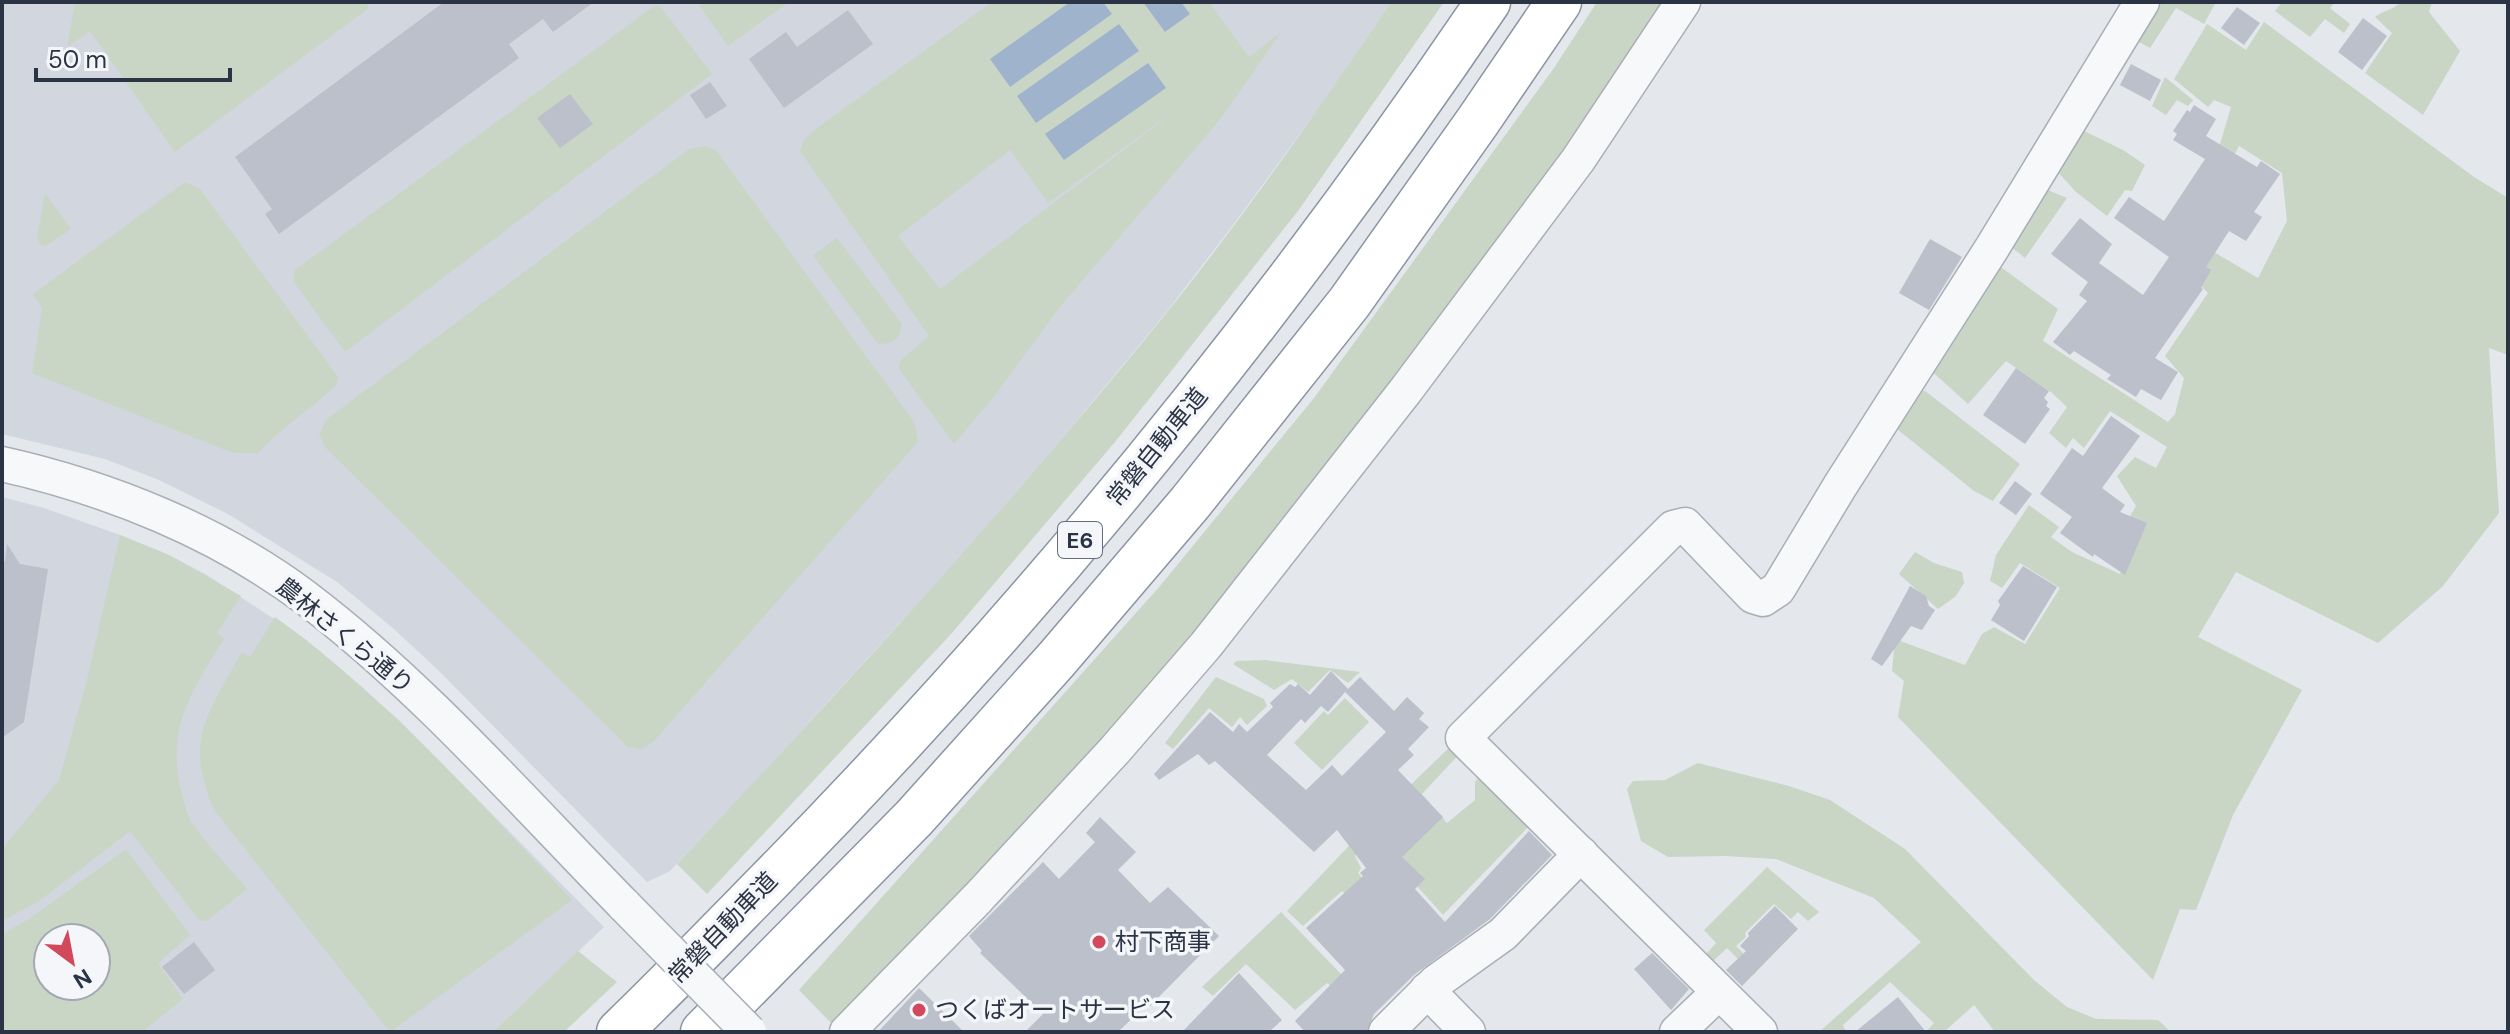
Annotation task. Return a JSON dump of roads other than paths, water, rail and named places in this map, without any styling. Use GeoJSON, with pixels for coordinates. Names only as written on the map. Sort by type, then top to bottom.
{"type":"FeatureCollection","features":[{"type":"Feature","properties":{"kind":"highway","name":"常磐自動車道"},"geometry":{"type":"LineString","coordinates":[[619,1032],[866,782],[1008,624],[1140,470],[1300,268],[1488,2]]}},
{"type":"Feature","properties":{"kind":"highway","name":"E6"},"geometry":{"type":"LineString","coordinates":[[703,1032],[914,818],[1056,660],[1190,503],[1349,303],[1559,2]]}},
{"type":"Feature","properties":{"kind":"street"},"geometry":{"type":"LineString","coordinates":[[847,1032],[978,898],[1115,750],[1206,645],[1406,390],[1578,160],[1683,2]]}},
{"type":"Feature","properties":{"kind":"street"},"geometry":{"type":"LineString","coordinates":[[1760,1032],[1463,738],[1673,528],[1685,525],[1753,596],[1763,599],[1778,589],[2142,2]]}},
{"type":"Feature","properties":{"kind":"street","name":"農林さくら通り"},"geometry":{"type":"LineString","coordinates":[[2,464],[106,494],[176,523],[237,554],[304,597],[412,689],[749,1032]]}},
{"type":"Feature","properties":{"kind":"street"},"geometry":{"type":"LineString","coordinates":[[1386,1032],[1427,990],[1503,934],[1581,854]]}},
{"type":"Feature","properties":{"kind":"street"},"geometry":{"type":"LineString","coordinates":[[1427,990],[1468,1032]]}},
{"type":"Feature","properties":{"kind":"street"},"geometry":{"type":"LineString","coordinates":[[1677,1032],[1719,992]]}},
{"type":"Feature","properties":{"kind":"water"},"geometry":{"type":"Polygon","coordinates":[[[1070,2],[1103,2],[1112,14],[1010,87],[990,59],[1070,2]]]}},
{"type":"Feature","properties":{"kind":"water"},"geometry":{"type":"Polygon","coordinates":[[[1143,2],[1181,2],[1190,14],[1165,32],[1143,2]]]}},
{"type":"Feature","properties":{"kind":"water"},"geometry":{"type":"Polygon","coordinates":[[[1119,24],[1139,51],[1036,123],[1017,96],[1119,24]]]}},
{"type":"Feature","properties":{"kind":"water"},"geometry":{"type":"Polygon","coordinates":[[[1148,63],[1166,88],[1064,160],[1045,134],[1148,63]]]}},
{"type":"Feature","properties":{"kind":"place","name":"村下商事"},"geometry":{"type":"Point","coordinates":[1099,942]}},
{"type":"Feature","properties":{"kind":"place","name":"つくばオートサービス"},"geometry":{"type":"Point","coordinates":[919,1010]}}]}
